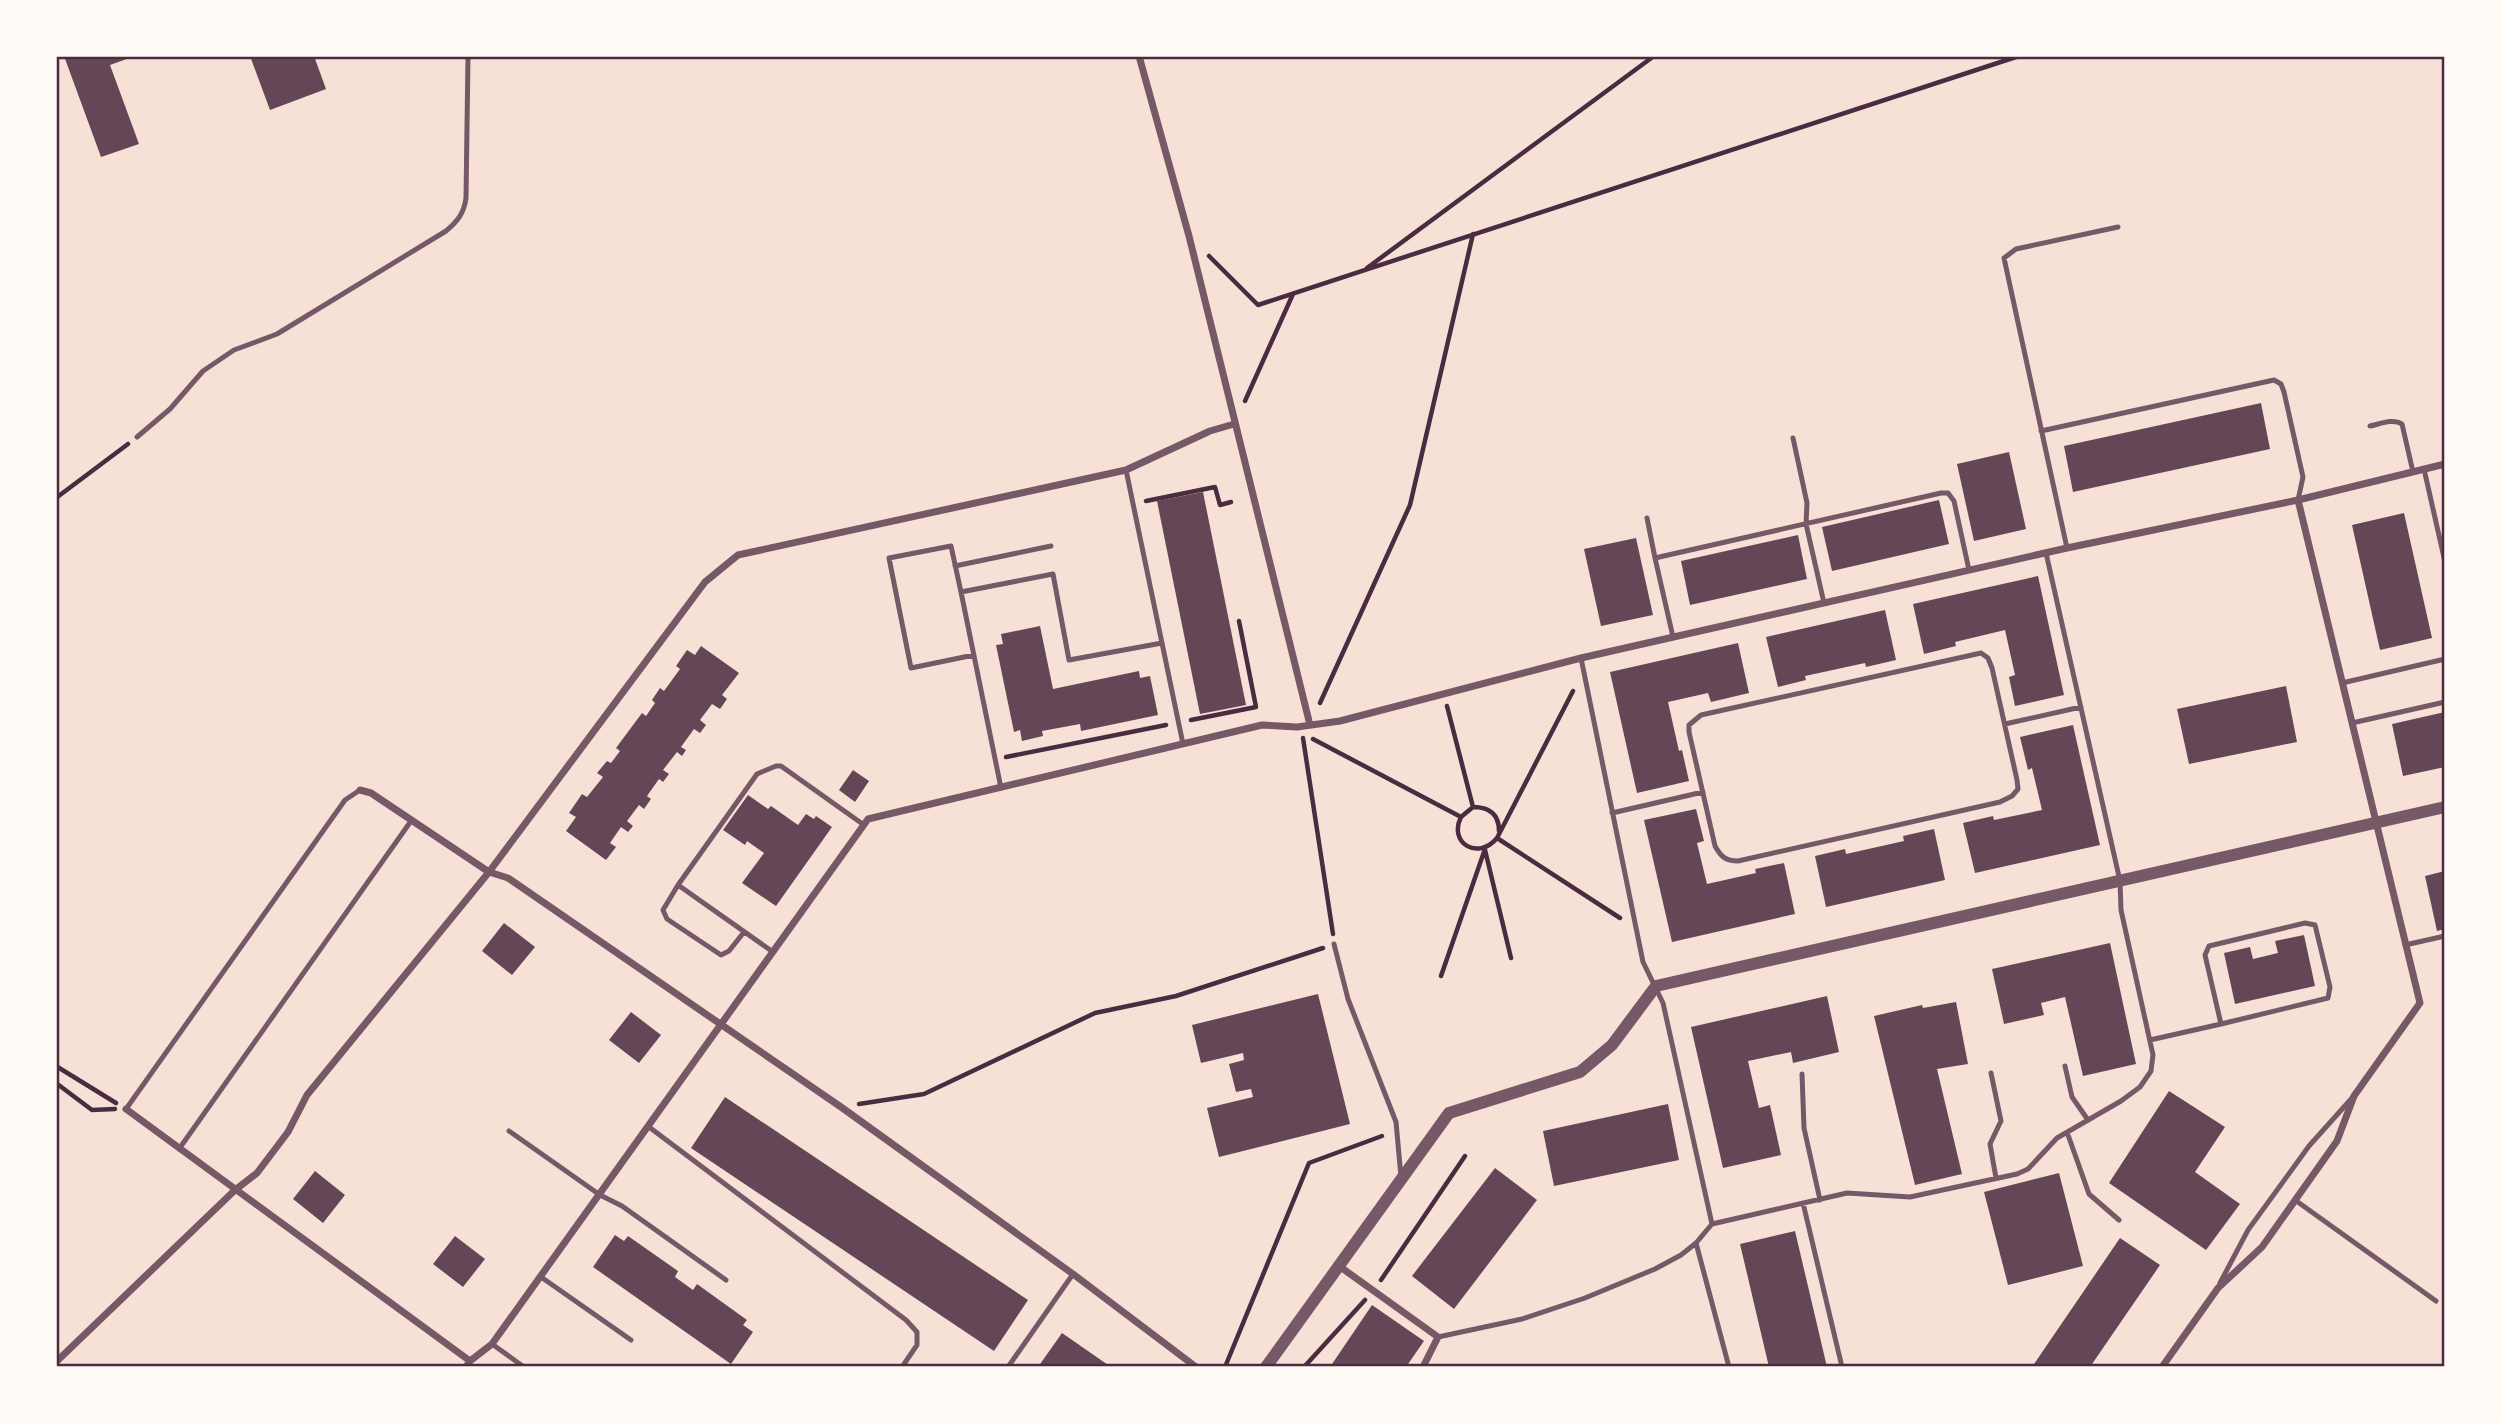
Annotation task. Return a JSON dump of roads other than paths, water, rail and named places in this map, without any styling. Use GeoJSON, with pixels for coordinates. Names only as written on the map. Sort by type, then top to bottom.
{"type":"FeatureCollection","features":[{"type":"Feature","properties":{"kind":"street"},"geometry":{"type":"LineString","coordinates":[[1139,56],[1189,236],[1310,725]]}},
{"type":"Feature","properties":{"kind":"street"},"geometry":{"type":"LineString","coordinates":[[56,1362],[235,1190],[257,1173],[288,1132],[307,1095],[489,872],[705,582],[738,555],[1126,470],[1210,431],[1234,424]]}},
{"type":"Feature","properties":{"kind":"street"},"geometry":{"type":"LineString","coordinates":[[126,1109],[468,1364],[492,1344],[868,819],[1262,726],[1340,721],[1581,658],[2067,548],[2298,500],[2445,464]]}},
{"type":"Feature","properties":{"kind":"street"},"geometry":{"type":"LineString","coordinates":[[2162,1367],[2218,1288],[2262,1247],[2337,1141],[2354,1096],[2420,1003],[2298,500]]}},
{"type":"Feature","properties":{"kind":"street"},"geometry":{"type":"LineString","coordinates":[[359,790],[371,793],[489,872],[508,878],[841,1107],[1073,1274],[1196,1367]]}},
{"type":"Feature","properties":{"kind":"street"},"geometry":{"type":"LineString","coordinates":[[1266,1367],[1449,1113],[1580,1072],[1612,1045],[1656,986],[2445,807]]}},
{"type":"Feature","properties":{"kind":"street"},"geometry":{"type":"LineString","coordinates":[[1339,1266],[1438,1337],[1423,1367]]}},
{"type":"Feature","properties":{"kind":"lane"},"geometry":{"type":"LineString","coordinates":[[137,437],[170,410],[203,371],[234,350],[277,334],[446,231],[457,221],[464,209],[466,198],[468,56]]}},
{"type":"Feature","properties":{"kind":"lane"},"geometry":{"type":"LineString","coordinates":[[2067,548],[2004,258],[2016,249],[2118,227]]}},
{"type":"Feature","properties":{"kind":"lane"},"geometry":{"type":"LineString","coordinates":[[2041,431],[2274,380],[2281,384],[2284,392],[2303,477],[2298,500]]}},
{"type":"Feature","properties":{"kind":"lane"},"geometry":{"type":"LineString","coordinates":[[2370,426],[2390,421],[2402,424],[2413,472]]}},
{"type":"Feature","properties":{"kind":"lane"},"geometry":{"type":"LineString","coordinates":[[1793,438],[1807,503],[1806,524],[1824,603]]}},
{"type":"Feature","properties":{"kind":"lane"},"geometry":{"type":"LineString","coordinates":[[2424,469],[2445,562]]}},
{"type":"Feature","properties":{"kind":"lane"},"geometry":{"type":"LineString","coordinates":[[1126,470],[1183,744]]}},
{"type":"Feature","properties":{"kind":"lane"},"geometry":{"type":"LineString","coordinates":[[1655,558],[1948,493],[1954,501],[1969,570]]}},
{"type":"Feature","properties":{"kind":"lane"},"geometry":{"type":"LineString","coordinates":[[1647,518],[1673,637]]}},
{"type":"Feature","properties":{"kind":"lane"},"geometry":{"type":"LineString","coordinates":[[974,655],[911,668],[888,558],[951,546],[961,592],[974,655],[1001,788]]}},
{"type":"Feature","properties":{"kind":"lane"},"geometry":{"type":"LineString","coordinates":[[955,566],[1051,546]]}},
{"type":"Feature","properties":{"kind":"lane"},"geometry":{"type":"LineString","coordinates":[[1438,1337],[1522,1319],[1585,1298],[1655,1269],[1681,1255],[1696,1244],[1713,1224],[1847,1193],[1910,1197],[2028,1169],[2049,1146],[2067,1132],[2140,1087],[2151,1071],[2153,1055],[2120,911],[2120,881],[2046,553]]}},
{"type":"Feature","properties":{"kind":"lane"},"geometry":{"type":"LineString","coordinates":[[961,592],[1053,574],[1069,660],[1162,643]]}},
{"type":"Feature","properties":{"kind":"lane"},"geometry":{"type":"LineString","coordinates":[[1981,653],[1989,659],[2018,789],[2012,796],[2000,802],[1728,861],[1720,855],[1715,846],[1703,792],[1689,724],[1702,715],[1981,653]]}},
{"type":"Feature","properties":{"kind":"lane"},"geometry":{"type":"LineString","coordinates":[[1581,658],[1643,962],[1663,1003],[1713,1224]]}},
{"type":"Feature","properties":{"kind":"lane"},"geometry":{"type":"LineString","coordinates":[[2342,683],[2445,659]]}},
{"type":"Feature","properties":{"kind":"lane"},"geometry":{"type":"LineString","coordinates":[[2352,723],[2445,702]]}},
{"type":"Feature","properties":{"kind":"lane"},"geometry":{"type":"LineString","coordinates":[[2005,724],[2081,707]]}},
{"type":"Feature","properties":{"kind":"lane"},"geometry":{"type":"LineString","coordinates":[[744,932],[729,951],[721,956],[667,919],[663,910],[757,774],[776,766],[784,768],[864,825]]}},
{"type":"Feature","properties":{"kind":"lane"},"geometry":{"type":"LineString","coordinates":[[126,1109],[345,800],[359,790]]}},
{"type":"Feature","properties":{"kind":"lane"},"geometry":{"type":"LineString","coordinates":[[1612,813],[1703,792]]}},
{"type":"Feature","properties":{"kind":"lane"},"geometry":{"type":"LineString","coordinates":[[179,1149],[411,821]]}},
{"type":"Feature","properties":{"kind":"lane"},"geometry":{"type":"LineString","coordinates":[[678,885],[773,952]]}},
{"type":"Feature","properties":{"kind":"lane"},"geometry":{"type":"LineString","coordinates":[[2150,1040],[2221,1024],[2328,998],[2330,987],[2315,925],[2305,923],[2209,946],[2205,955],[2221,1024]]}},
{"type":"Feature","properties":{"kind":"lane"},"geometry":{"type":"LineString","coordinates":[[2405,945],[2445,936]]}},
{"type":"Feature","properties":{"kind":"lane"},"geometry":{"type":"LineString","coordinates":[[1334,944],[1348,999],[1396,1122],[1402,1180]]}},
{"type":"Feature","properties":{"kind":"lane"},"geometry":{"type":"LineString","coordinates":[[2065,1066],[2072,1097],[2088,1120]]}},
{"type":"Feature","properties":{"kind":"lane"},"geometry":{"type":"LineString","coordinates":[[1991,1073],[2001,1121],[1990,1144],[1996,1178]]}},
{"type":"Feature","properties":{"kind":"lane"},"geometry":{"type":"LineString","coordinates":[[1802,1074],[1804,1128],[1820,1200]]}},
{"type":"Feature","properties":{"kind":"lane"},"geometry":{"type":"LineString","coordinates":[[2218,1288],[2248,1230],[2309,1146],[2354,1096]]}},
{"type":"Feature","properties":{"kind":"lane"},"geometry":{"type":"LineString","coordinates":[[649,1127],[906,1320],[917,1332],[917,1345],[902,1367]]}},
{"type":"Feature","properties":{"kind":"lane"},"geometry":{"type":"LineString","coordinates":[[509,1131],[600,1195],[622,1206],[726,1280]]}},
{"type":"Feature","properties":{"kind":"lane"},"geometry":{"type":"LineString","coordinates":[[2067,1132],[2088,1194],[2119,1220]]}},
{"type":"Feature","properties":{"kind":"lane"},"geometry":{"type":"LineString","coordinates":[[2295,1200],[2436,1301]]}},
{"type":"Feature","properties":{"kind":"lane"},"geometry":{"type":"LineString","coordinates":[[1802,1203],[1842,1367]]}},
{"type":"Feature","properties":{"kind":"lane"},"geometry":{"type":"LineString","coordinates":[[1696,1244],[1729,1367]]}},
{"type":"Feature","properties":{"kind":"lane"},"geometry":{"type":"LineString","coordinates":[[1008,1367],[1073,1274]]}},
{"type":"Feature","properties":{"kind":"lane"},"geometry":{"type":"LineString","coordinates":[[541,1277],[631,1340]]}},
{"type":"Feature","properties":{"kind":"lane"},"geometry":{"type":"LineString","coordinates":[[492,1344],[524,1367]]}}]}
